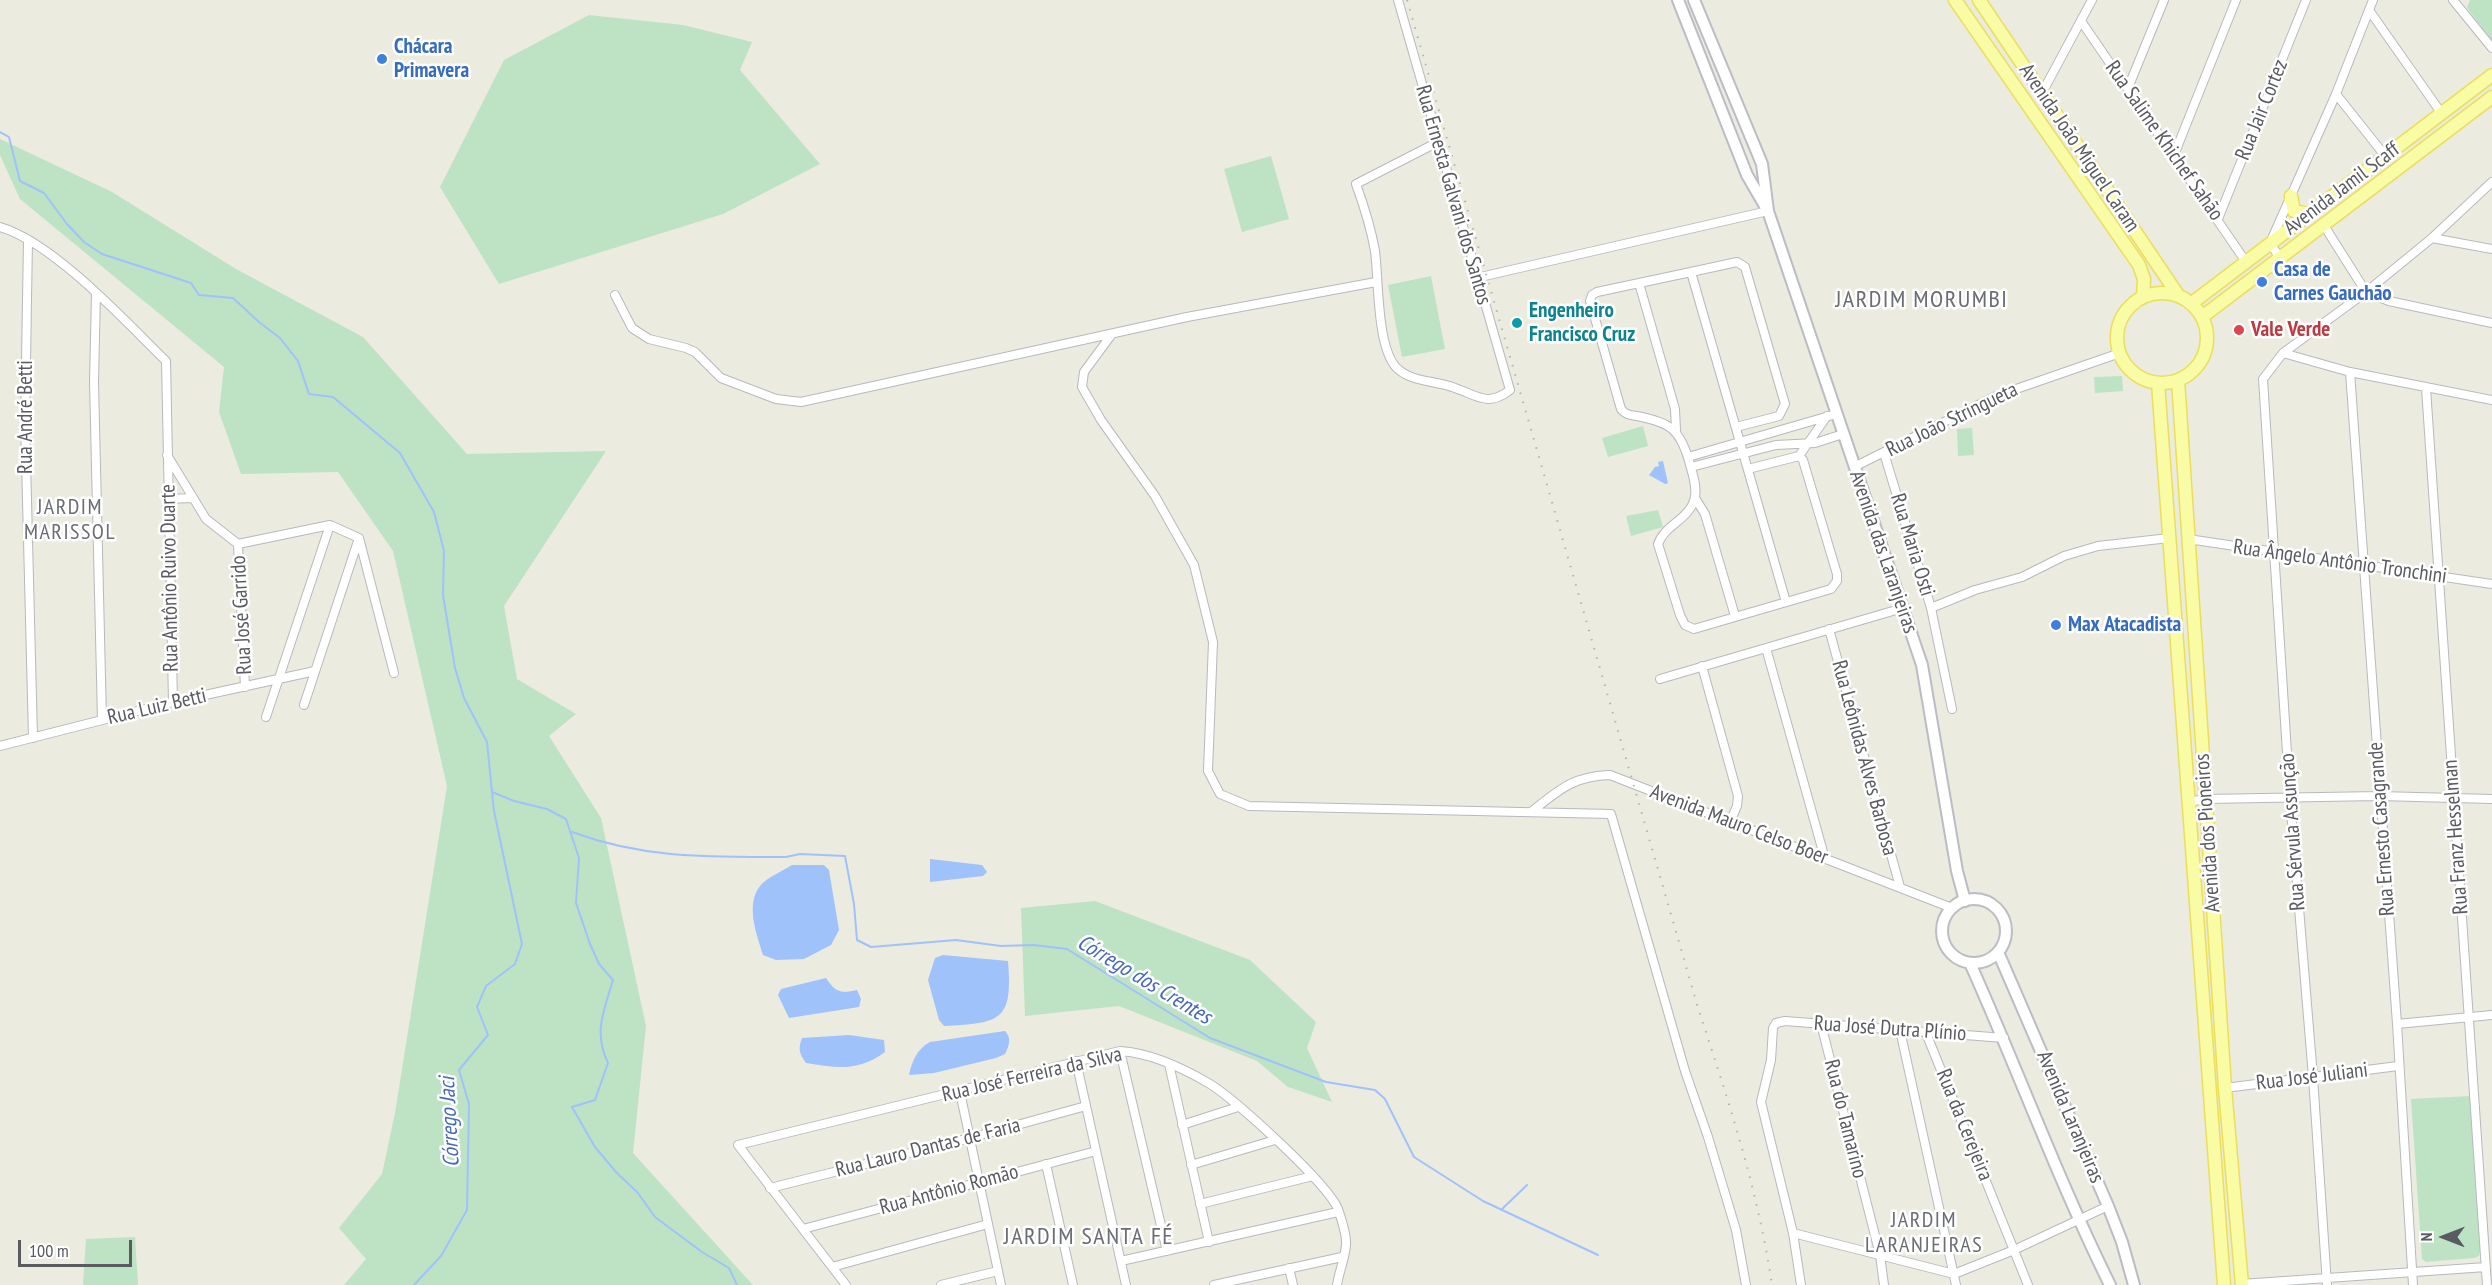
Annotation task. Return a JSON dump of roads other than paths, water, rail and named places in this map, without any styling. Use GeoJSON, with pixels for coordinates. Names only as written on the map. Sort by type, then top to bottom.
{"type":"FeatureCollection","features":[{"type":"Feature","properties":{"kind":"main road","name":"Avenida João Miguel Caram"},"geometry":{"type":"LineString","coordinates":[[1955,0],[2139,265],[2144,279],[2143,296]]}},
{"type":"Feature","properties":{"kind":"main road","name":"Avenida João Miguel Caram"},"geometry":{"type":"LineString","coordinates":[[1979,0],[2178,295]]}},
{"type":"Feature","properties":{"kind":"main road","name":"Avenida Jamil Scaff"},"geometry":{"type":"LineString","coordinates":[[2192,303],[2492,75]]}},
{"type":"Feature","properties":{"kind":"main road","name":"Avenida Jamil Scaff"},"geometry":{"type":"LineString","coordinates":[[2202,317],[2492,97]]}},
{"type":"Feature","properties":{"kind":"main road"},"geometry":{"type":"LineString","coordinates":[[2291,196],[2294,211],[2309,214]]}},
{"type":"Feature","properties":{"kind":"main road"},"geometry":{"type":"LineString","coordinates":[[2158,292],[2178,295],[2192,303],[2202,317],[2207,340],[2203,357],[2193,371],[2178,380],[2158,383],[2144,379],[2132,371],[2120,353],[2117,335],[2122,317],[2133,303],[2143,296],[2158,292]]}},
{"type":"Feature","properties":{"kind":"main road","name":"Avenida dos Pioneiros"},"geometry":{"type":"LineString","coordinates":[[2178,380],[2225,1088],[2241,1285]]}},
{"type":"Feature","properties":{"kind":"main road","name":"Avenida dos Pioneiros"},"geometry":{"type":"LineString","coordinates":[[2158,383],[2223,1285]]}},
{"type":"Feature","properties":{"kind":"street","name":"Rua Ernesta Galvani dos Santos"},"geometry":{"type":"LineString","coordinates":[[1376,282],[1389,356],[1396,369],[1405,374],[1453,387],[1485,399],[1499,399],[1510,390],[1398,0]]}},
{"type":"Feature","properties":{"kind":"street","name":"Avenida das Laranjeiras"},"geometry":{"type":"LineString","coordinates":[[1678,0],[1747,175],[1768,211]]}},
{"type":"Feature","properties":{"kind":"street","name":"Avenida das Laranjeiras"},"geometry":{"type":"LineString","coordinates":[[1694,0],[1762,164],[1768,211],[1831,415],[1843,434],[1922,665],[1957,871],[1965,901]]}},
{"type":"Feature","properties":{"kind":"street"},"geometry":{"type":"LineString","coordinates":[[2042,93],[2092,0]]}},
{"type":"Feature","properties":{"kind":"street"},"geometry":{"type":"LineString","coordinates":[[2128,88],[2164,0]]}},
{"type":"Feature","properties":{"kind":"street"},"geometry":{"type":"LineString","coordinates":[[2174,155],[2236,0]]}},
{"type":"Feature","properties":{"kind":"street","name":"Rua Jair Cortez"},"geometry":{"type":"LineString","coordinates":[[2218,219],[2306,0]]}},
{"type":"Feature","properties":{"kind":"street"},"geometry":{"type":"LineString","coordinates":[[2280,258],[2270,243],[2336,94],[2373,0]]}},
{"type":"Feature","properties":{"kind":"street"},"geometry":{"type":"LineString","coordinates":[[2466,0],[2456,3],[2492,48]]}},
{"type":"Feature","properties":{"kind":"street"},"geometry":{"type":"LineString","coordinates":[[2369,10],[2442,114]]}},
{"type":"Feature","properties":{"kind":"street","name":"Rua Salime Khichef Sahão"},"geometry":{"type":"LineString","coordinates":[[2081,21],[2246,262]]}},
{"type":"Feature","properties":{"kind":"street"},"geometry":{"type":"LineString","coordinates":[[2336,94],[2386,157]]}},
{"type":"Feature","properties":{"kind":"street"},"geometry":{"type":"LineString","coordinates":[[615,295],[632,328],[649,339],[695,352],[721,378],[776,399],[801,402],[1112,334],[1376,282],[1375,254],[1370,225],[1356,184],[1438,142]]}},
{"type":"Feature","properties":{"kind":"street"},"geometry":{"type":"LineString","coordinates":[[2283,353],[2432,238],[2492,182]]}},
{"type":"Feature","properties":{"kind":"street"},"geometry":{"type":"LineString","coordinates":[[1476,278],[1768,211]]}},
{"type":"Feature","properties":{"kind":"street"},"geometry":{"type":"LineString","coordinates":[[2323,224],[2366,291],[2390,301],[2492,322]]}},
{"type":"Feature","properties":{"kind":"street","name":"Rua Antônio Ruivo Duarte"},"geometry":{"type":"LineString","coordinates":[[0,226],[28,240],[96,293],[166,361],[173,702]]}},
{"type":"Feature","properties":{"kind":"street"},"geometry":{"type":"LineString","coordinates":[[2432,238],[2492,249]]}},
{"type":"Feature","properties":{"kind":"street","name":"Rua André Betti"},"geometry":{"type":"LineString","coordinates":[[28,240],[25,421],[33,738]]}},
{"type":"Feature","properties":{"kind":"street"},"geometry":{"type":"LineString","coordinates":[[1736,427],[1779,416],[1785,404],[1745,267],[1737,262],[1596,292],[1592,295],[1590,301],[1621,409],[1629,415],[1665,423],[1676,430],[1684,443],[1691,467],[1696,485],[1695,498],[1687,514],[1661,536],[1658,543],[1685,625],[1694,628],[1831,589],[1837,581],[1837,574],[1803,460],[1799,456]]}},
{"type":"Feature","properties":{"kind":"street"},"geometry":{"type":"LineString","coordinates":[[1691,272],[1786,602]]}},
{"type":"Feature","properties":{"kind":"street"},"geometry":{"type":"LineString","coordinates":[[1639,283],[1675,409],[1676,430]]}},
{"type":"Feature","properties":{"kind":"street"},"geometry":{"type":"LineString","coordinates":[[96,293],[94,393],[102,720]]}},
{"type":"Feature","properties":{"kind":"street"},"geometry":{"type":"LineString","coordinates":[[1112,334],[1084,372],[1082,387],[1101,420],[1155,496],[1194,565],[1213,642],[1208,771],[1220,794],[1249,806],[1611,814],[1685,1071],[1736,1230],[1746,1285]]}},
{"type":"Feature","properties":{"kind":"street","name":"Rua João Stringueta"},"geometry":{"type":"LineString","coordinates":[[1854,467],[1996,396],[2120,353]]}},
{"type":"Feature","properties":{"kind":"street"},"geometry":{"type":"LineString","coordinates":[[2283,353],[2350,372],[2492,400]]}},
{"type":"Feature","properties":{"kind":"street","name":"Rua Sérvula Assunção"},"geometry":{"type":"LineString","coordinates":[[2283,353],[2263,379],[2290,799],[2327,1282]]}},
{"type":"Feature","properties":{"kind":"street","name":"Rua Ernesto Casagrande"},"geometry":{"type":"LineString","coordinates":[[2350,372],[2397,1024],[2413,1285]]}},
{"type":"Feature","properties":{"kind":"street","name":"Rua Franz Hesselman"},"geometry":{"type":"LineString","coordinates":[[2426,388],[2469,1017],[2488,1228],[2487,1285]]}},
{"type":"Feature","properties":{"kind":"street"},"geometry":{"type":"LineString","coordinates":[[1688,457],[1831,415]]}},
{"type":"Feature","properties":{"kind":"street"},"geometry":{"type":"LineString","coordinates":[[1748,469],[1799,456],[1831,415]]}},
{"type":"Feature","properties":{"kind":"street"},"geometry":{"type":"LineString","coordinates":[[1773,432],[1776,445]]}},
{"type":"Feature","properties":{"kind":"street"},"geometry":{"type":"LineString","coordinates":[[1691,467],[1776,445],[1807,444],[1843,434]]}},
{"type":"Feature","properties":{"kind":"street","name":"Rua Maria Osti"},"geometry":{"type":"LineString","coordinates":[[1884,453],[1931,608],[1952,709]]}},
{"type":"Feature","properties":{"kind":"street"},"geometry":{"type":"LineString","coordinates":[[167,454],[191,498],[206,519],[238,544],[330,525],[359,538]]}},
{"type":"Feature","properties":{"kind":"street"},"geometry":{"type":"LineString","coordinates":[[168,499],[191,498]]}},
{"type":"Feature","properties":{"kind":"street"},"geometry":{"type":"LineString","coordinates":[[1695,498],[1705,514],[1735,616]]}},
{"type":"Feature","properties":{"kind":"street"},"geometry":{"type":"LineString","coordinates":[[266,717],[330,525]]}},
{"type":"Feature","properties":{"kind":"street"},"geometry":{"type":"LineString","coordinates":[[304,705],[359,538]]}},
{"type":"Feature","properties":{"kind":"street"},"geometry":{"type":"LineString","coordinates":[[359,538],[394,673]]}},
{"type":"Feature","properties":{"kind":"street"},"geometry":{"type":"LineString","coordinates":[[1931,608],[1975,590],[2022,577],[2064,556],[2098,546],[2169,538]]}},
{"type":"Feature","properties":{"kind":"street","name":"Rua Ângelo Antônio Tronchini"},"geometry":{"type":"LineString","coordinates":[[2188,539],[2492,584]]}},
{"type":"Feature","properties":{"kind":"street","name":"Rua José Garrido"},"geometry":{"type":"LineString","coordinates":[[238,544],[245,687]]}},
{"type":"Feature","properties":{"kind":"street"},"geometry":{"type":"LineString","coordinates":[[1660,679],[1903,608]]}},
{"type":"Feature","properties":{"kind":"street","name":"Rua Leônidas Alves Barbosa"},"geometry":{"type":"LineString","coordinates":[[1828,629],[1900,887]]}},
{"type":"Feature","properties":{"kind":"street"},"geometry":{"type":"LineString","coordinates":[[1766,648],[1825,859]]}},
{"type":"Feature","properties":{"kind":"street"},"geometry":{"type":"LineString","coordinates":[[1702,666],[1738,796],[1737,806],[1730,822]]}},
{"type":"Feature","properties":{"kind":"street","name":"Rua Luiz Betti"},"geometry":{"type":"LineString","coordinates":[[0,746],[173,702],[315,671]]}},
{"type":"Feature","properties":{"kind":"street","name":"Avenida Mauro Celso Boer"},"geometry":{"type":"LineString","coordinates":[[1531,812],[1563,787],[1588,775],[1611,775],[1952,908]]}},
{"type":"Feature","properties":{"kind":"street"},"geometry":{"type":"LineString","coordinates":[[2188,802],[2205,799],[2379,796],[2492,799]]}},
{"type":"Feature","properties":{"kind":"street"},"geometry":{"type":"LineString","coordinates":[[1965,901],[1985,901],[2001,914],[2006,933],[1998,952],[1989,959],[1970,963],[1960,960],[1946,946],[1943,926],[1952,908],[1965,901]]}},
{"type":"Feature","properties":{"kind":"street","name":"Avenida Laranjeiras"},"geometry":{"type":"LineString","coordinates":[[1998,952],[2108,1206],[2125,1251],[2134,1285]]}},
{"type":"Feature","properties":{"kind":"street","name":"Avenida Laranjeiras"},"geometry":{"type":"LineString","coordinates":[[1970,963],[2004,1038],[2079,1221],[2110,1285]]}},
{"type":"Feature","properties":{"kind":"street"},"geometry":{"type":"LineString","coordinates":[[2397,1024],[2492,1015]]}},
{"type":"Feature","properties":{"kind":"street","name":"Rua José Dutra Plínio"},"geometry":{"type":"LineString","coordinates":[[1793,1233],[1761,1102],[1771,1060],[1772,1034],[1776,1023],[1785,1021],[2004,1038]]}},
{"type":"Feature","properties":{"kind":"street","name":"Rua do Tamarino"},"geometry":{"type":"LineString","coordinates":[[1821,1024],[1880,1255],[1884,1285]]}},
{"type":"Feature","properties":{"kind":"street"},"geometry":{"type":"LineString","coordinates":[[1900,1030],[1956,1285]]}},
{"type":"Feature","properties":{"kind":"street","name":"Rua da Cerejeira"},"geometry":{"type":"LineString","coordinates":[[1926,1033],[2028,1285]]}},
{"type":"Feature","properties":{"kind":"street"},"geometry":{"type":"LineString","coordinates":[[1120,1051],[1167,1251]]}},
{"type":"Feature","properties":{"kind":"street","name":"Rua José Ferreira da Silva"},"geometry":{"type":"LineString","coordinates":[[770,1188],[738,1145],[1120,1051],[1141,1053],[1211,1085],[1275,1140],[1329,1194],[1338,1212],[1346,1244],[1337,1285]]}},
{"type":"Feature","properties":{"kind":"street"},"geometry":{"type":"LineString","coordinates":[[1076,1062],[1126,1285]]}},
{"type":"Feature","properties":{"kind":"street"},"geometry":{"type":"LineString","coordinates":[[1169,1064],[1209,1242]]}},
{"type":"Feature","properties":{"kind":"street","name":"Rua José Juliani"},"geometry":{"type":"LineString","coordinates":[[2225,1088],[2398,1066]]}},
{"type":"Feature","properties":{"kind":"street"},"geometry":{"type":"LineString","coordinates":[[960,1092],[1000,1285]]}},
{"type":"Feature","properties":{"kind":"street","name":"Rua Lauro Dantas de Faria"},"geometry":{"type":"LineString","coordinates":[[770,1188],[970,1138],[1086,1106]]}},
{"type":"Feature","properties":{"kind":"street"},"geometry":{"type":"LineString","coordinates":[[1182,1125],[1238,1107]]}},
{"type":"Feature","properties":{"kind":"street"},"geometry":{"type":"LineString","coordinates":[[1191,1165],[1275,1140]]}},
{"type":"Feature","properties":{"kind":"street","name":"Rua Antônio Romão"},"geometry":{"type":"LineString","coordinates":[[802,1230],[1096,1151]]}},
{"type":"Feature","properties":{"kind":"street"},"geometry":{"type":"LineString","coordinates":[[1046,1164],[1072,1285]]}},
{"type":"Feature","properties":{"kind":"street"},"geometry":{"type":"LineString","coordinates":[[1200,1204],[1313,1176]]}},
{"type":"Feature","properties":{"kind":"street"},"geometry":{"type":"LineString","coordinates":[[770,1188],[846,1285]]}},
{"type":"Feature","properties":{"kind":"street"},"geometry":{"type":"LineString","coordinates":[[1801,1285],[1793,1233],[1954,1274],[2014,1250],[2108,1206]]}},
{"type":"Feature","properties":{"kind":"street"},"geometry":{"type":"LineString","coordinates":[[1121,1261],[1338,1212]]}},
{"type":"Feature","properties":{"kind":"street"},"geometry":{"type":"LineString","coordinates":[[832,1267],[988,1224]]}},
{"type":"Feature","properties":{"kind":"street"},"geometry":{"type":"LineString","coordinates":[[1214,1285],[1254,1281],[1289,1268],[1342,1257]]}},
{"type":"Feature","properties":{"kind":"street"},"geometry":{"type":"LineString","coordinates":[[2241,1285],[2327,1282],[2412,1272],[2486,1267]]}},
{"type":"Feature","properties":{"kind":"street"},"geometry":{"type":"LineString","coordinates":[[1289,1268],[1293,1285]]}},
{"type":"Feature","properties":{"kind":"street"},"geometry":{"type":"LineString","coordinates":[[941,1285],[998,1271]]}},
{"type":"Feature","properties":{"kind":"water"},"geometry":{"type":"Polygon","coordinates":[[[1663,461],[1668,483],[1665,484],[1649,475],[1655,467],[1659,466],[1658,462],[1663,461]]]}},
{"type":"Feature","properties":{"kind":"water"},"geometry":{"type":"Polygon","coordinates":[[[930,859],[982,865],[987,872],[983,876],[930,882],[930,859]]]}},
{"type":"Feature","properties":{"kind":"water"},"geometry":{"type":"Polygon","coordinates":[[[792,865],[824,865],[829,870],[839,930],[831,945],[804,959],[776,960],[763,955],[754,920],[753,902],[763,883],[792,865]]]}},
{"type":"Feature","properties":{"kind":"water"},"geometry":{"type":"Polygon","coordinates":[[[943,955],[1008,961],[1008,996],[1005,1007],[999,1015],[979,1023],[944,1026],[939,1020],[928,980],[935,958],[943,955]]]}},
{"type":"Feature","properties":{"kind":"water"},"geometry":{"type":"Polygon","coordinates":[[[826,978],[839,991],[857,990],[861,999],[859,1007],[789,1018],[778,995],[781,989],[826,978]]]}},
{"type":"Feature","properties":{"kind":"water"},"geometry":{"type":"Polygon","coordinates":[[[1005,1031],[1009,1045],[1005,1054],[934,1073],[909,1075],[916,1056],[930,1042],[1005,1031]]]}},
{"type":"Feature","properties":{"kind":"water"},"geometry":{"type":"Polygon","coordinates":[[[849,1035],[884,1040],[885,1052],[866,1063],[847,1067],[806,1063],[801,1054],[802,1038],[849,1035]]]}},
{"type":"Feature","properties":{"kind":"waterway"},"geometry":{"type":"LineString","coordinates":[[0,132],[9,137],[20,181],[44,193],[84,242],[102,254],[191,283],[199,295],[233,298],[280,338],[298,361],[309,394],[333,397],[400,453],[434,512],[444,551],[443,595],[455,668],[464,698],[487,742],[492,792],[514,801],[547,809],[566,819],[579,858],[576,903],[599,964],[613,980],[601,1031],[601,1041],[608,1063],[595,1100],[572,1107],[595,1147],[638,1193],[655,1217],[702,1252],[729,1268],[737,1285]]}},
{"type":"Feature","properties":{"kind":"waterway","name":"Córrego Jaci"},"geometry":{"type":"LineString","coordinates":[[414,1285],[441,1256],[467,1210],[469,1104],[459,1070],[488,1035],[477,1007],[486,986],[515,964],[522,944],[492,793]]}},
{"type":"Feature","properties":{"kind":"waterway","name":"Córrego dos Crentes"},"geometry":{"type":"LineString","coordinates":[[572,832],[626,847],[678,855],[845,856],[854,904],[857,940],[871,947],[956,940],[1001,946],[1033,945],[1067,949],[1210,1038],[1326,1082],[1375,1090],[1385,1099],[1414,1157],[1483,1201],[1598,1255]]}},
{"type":"Feature","properties":{"kind":"waterway"},"geometry":{"type":"LineString","coordinates":[[1501,1210],[1527,1185]]}},
{"type":"Feature","properties":{"kind":"railway"},"geometry":{"type":"LineString","coordinates":[[1407,0],[1698,1008],[1741,1145],[1759,1214],[1772,1285]]}},
{"type":"Feature","properties":{"kind":"place","name":"Chácara Primavera"},"geometry":{"type":"Point","coordinates":[382,59]}},
{"type":"Feature","properties":{"kind":"place","name":"Casa de Carnes Gauchão"},"geometry":{"type":"Point","coordinates":[2262,282]}},
{"type":"Feature","properties":{"kind":"place","name":"Engenheiro Francisco Cruz"},"geometry":{"type":"Point","coordinates":[1517,323]}},
{"type":"Feature","properties":{"kind":"place","name":"Vale Verde"},"geometry":{"type":"Point","coordinates":[2239,330]}},
{"type":"Feature","properties":{"kind":"place","name":"Max Atacadista"},"geometry":{"type":"Point","coordinates":[2056,625]}},
{"type":"Feature","properties":{"kind":"district","name":"JARDIM MORUMBI"},"geometry":{"type":"Point","coordinates":[1922,300]}},
{"type":"Feature","properties":{"kind":"district","name":"JARDIM MARISSOL"},"geometry":{"type":"Point","coordinates":[70,520]}},
{"type":"Feature","properties":{"kind":"district","name":"JARDIM LARANJEIRAS"},"geometry":{"type":"Point","coordinates":[1924,1234]}},
{"type":"Feature","properties":{"kind":"district","name":"JARDIM SANTA FÉ"},"geometry":{"type":"Point","coordinates":[1089,1237]}}]}
